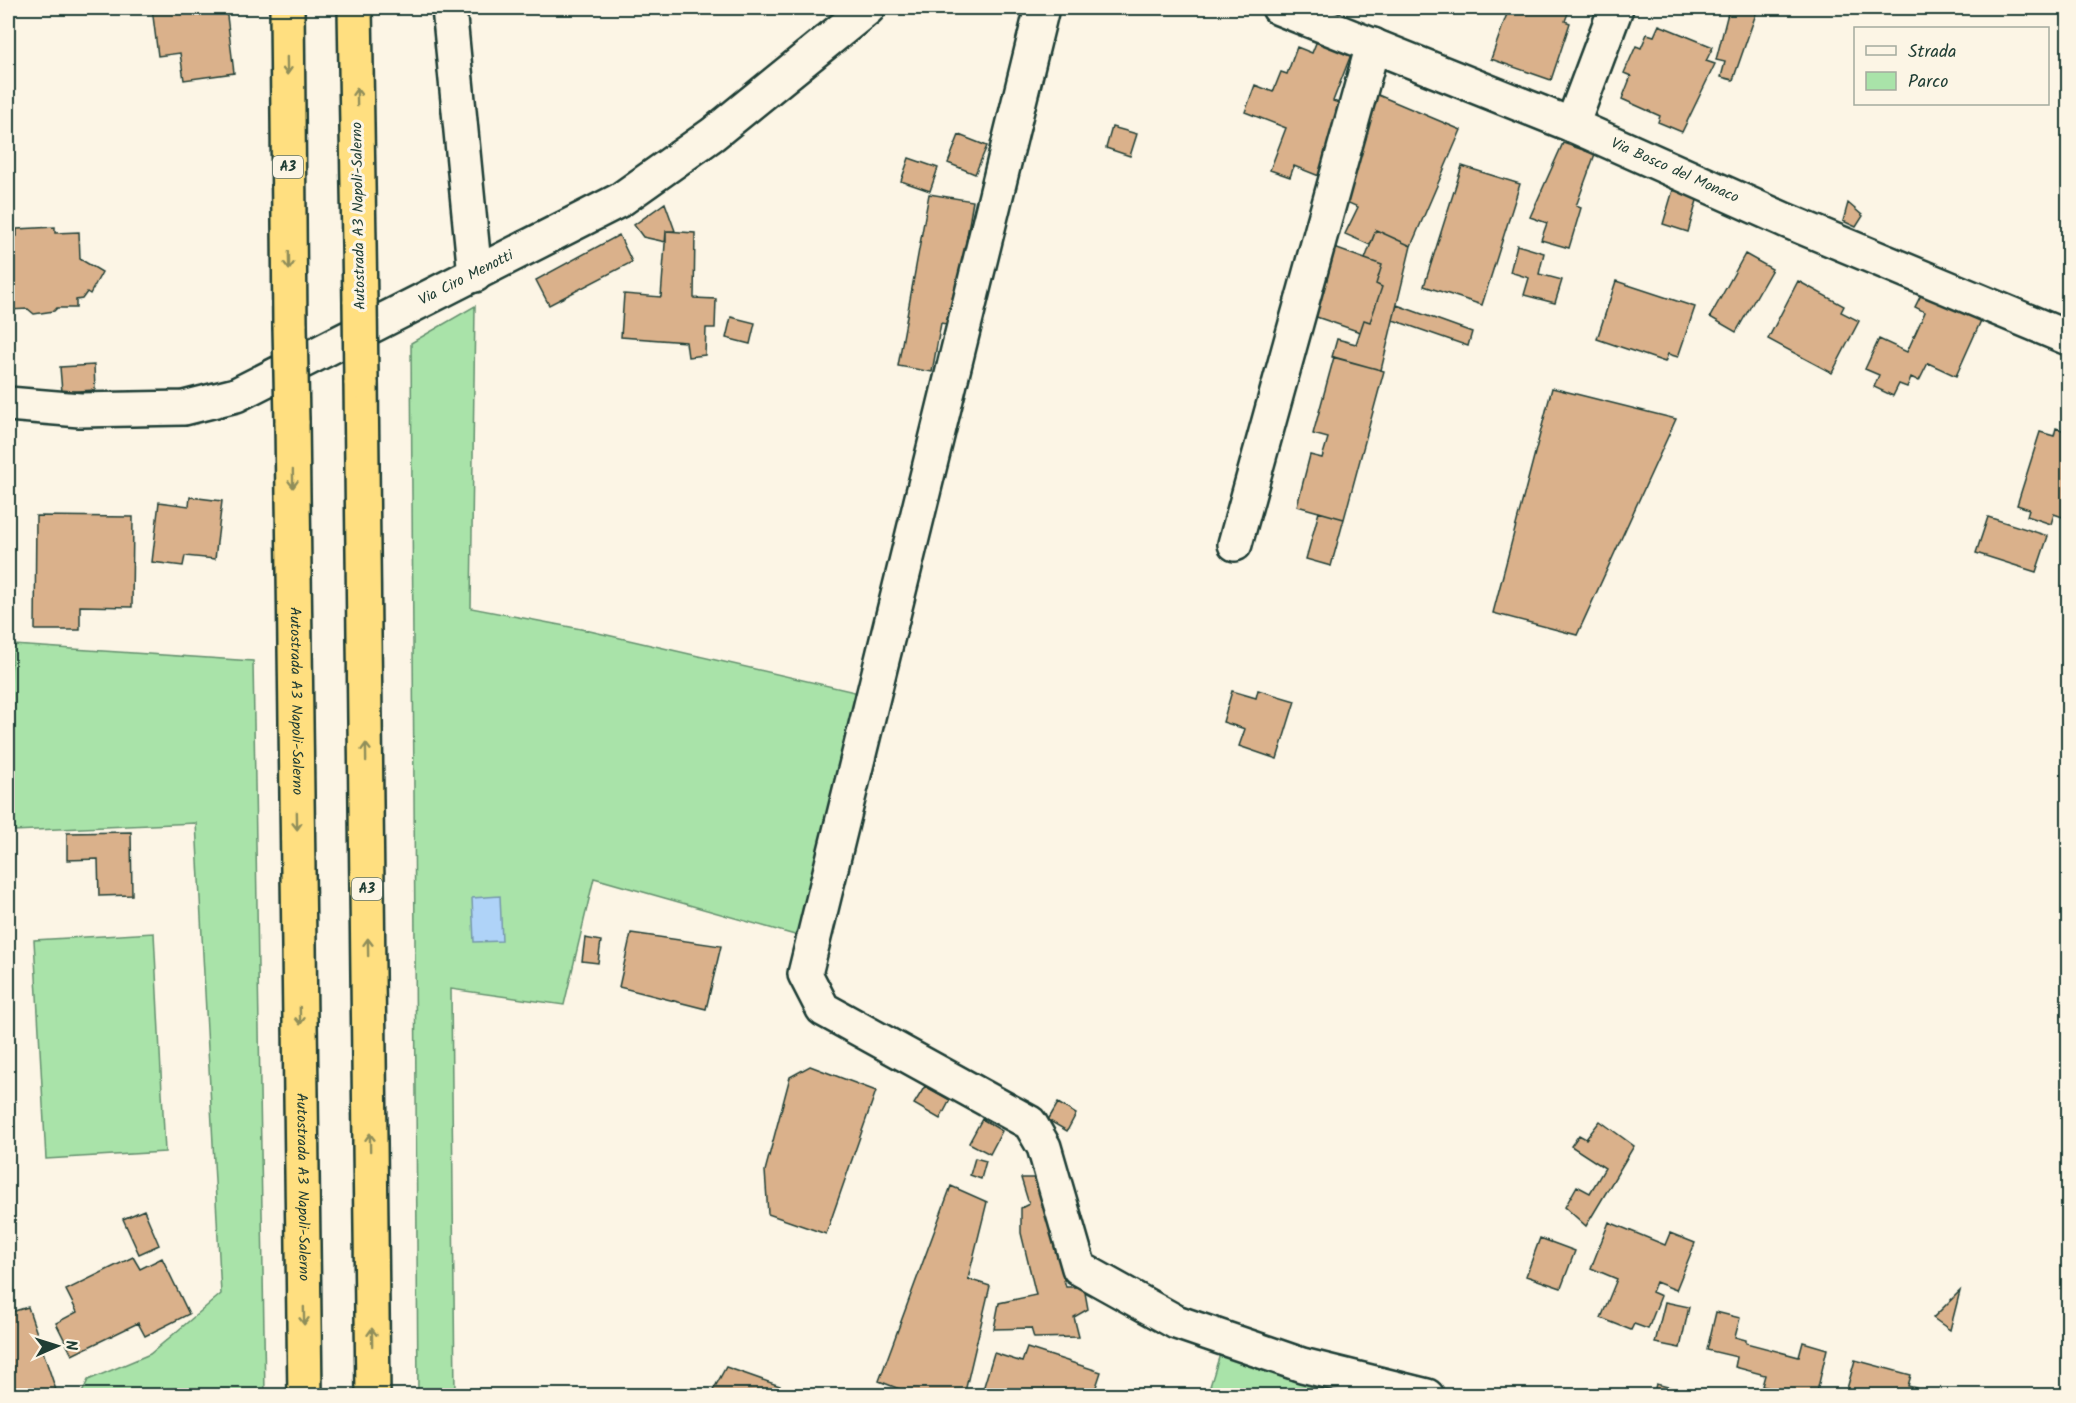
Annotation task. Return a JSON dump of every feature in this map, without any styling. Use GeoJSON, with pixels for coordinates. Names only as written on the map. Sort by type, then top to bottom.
{"type":"FeatureCollection","features":[{"type":"Feature","properties":{"kind":"highway","name":"Autostrada A3 Napoli-Salerno"},"geometry":{"type":"LineString","coordinates":[[287,8],[305,1395]]}},
{"type":"Feature","properties":{"kind":"highway","name":"Autostrada A3 Napoli-Salerno"},"geometry":{"type":"LineString","coordinates":[[355,8],[362,382],[373,1395]]}},
{"type":"Feature","properties":{"kind":"street"},"geometry":{"type":"LineString","coordinates":[[448,8],[475,275]]}},
{"type":"Feature","properties":{"kind":"street","name":"Via Ciro Menotti"},"geometry":{"type":"LineString","coordinates":[[8,404],[80,410],[184,408],[236,395],[620,200],[713,134],[868,8]]}},
{"type":"Feature","properties":{"kind":"street"},"geometry":{"type":"LineString","coordinates":[[1042,8],[805,974],[823,1009],[1030,1123],[1044,1147],[1079,1268],[1176,1323],[1302,1365],[1427,1395]]}},
{"type":"Feature","properties":{"kind":"street","name":"Via Bosco del Monaco"},"geometry":{"type":"LineString","coordinates":[[1279,8],[1572,125],[1785,220],[2068,338]]}},
{"type":"Feature","properties":{"kind":"street"},"geometry":{"type":"LineString","coordinates":[[1572,125],[1616,8]]}},
{"type":"Feature","properties":{"kind":"street"},"geometry":{"type":"LineString","coordinates":[[1235,544],[1373,45]]}},
{"type":"Feature","properties":{"kind":"green space"},"geometry":{"type":"Polygon","coordinates":[[[475,306],[471,608],[581,629],[859,693],[802,937],[594,878],[564,1005],[451,989],[455,1396],[418,1395],[411,343],[475,306]]]}},
{"type":"Feature","properties":{"kind":"green space"},"geometry":{"type":"Polygon","coordinates":[[[13,645],[253,661],[265,1395],[81,1395],[88,1380],[150,1354],[221,1294],[196,823],[13,831],[8,714],[13,645]]]}},
{"type":"Feature","properties":{"kind":"green space"},"geometry":{"type":"Polygon","coordinates":[[[154,933],[165,1152],[46,1159],[34,940],[154,933]]]}},
{"type":"Feature","properties":{"kind":"green space"},"geometry":{"type":"Polygon","coordinates":[[[1221,1351],[1336,1385],[1333,1395],[1207,1396],[1221,1351]]]}},
{"type":"Feature","properties":{"kind":"water"},"geometry":{"type":"Polygon","coordinates":[[[500,896],[502,941],[474,942],[472,898],[500,896]]]}},
{"type":"Feature","properties":{"kind":"building"},"geometry":{"type":"Polygon","coordinates":[[[152,8],[226,8],[234,73],[184,80],[180,53],[158,56],[152,8]]]}},
{"type":"Feature","properties":{"kind":"building"},"geometry":{"type":"Polygon","coordinates":[[[1509,8],[1570,8],[1565,21],[1570,23],[1551,80],[1491,59],[1509,8]]]}},
{"type":"Feature","properties":{"kind":"building"},"geometry":{"type":"Polygon","coordinates":[[[1727,8],[1758,8],[1733,80],[1721,77],[1725,62],[1716,60],[1728,13],[1727,8]]]}},
{"type":"Feature","properties":{"kind":"building"},"geometry":{"type":"Polygon","coordinates":[[[1659,25],[1713,47],[1706,61],[1715,64],[1682,132],[1658,122],[1660,116],[1622,99],[1631,76],[1624,73],[1636,46],[1641,48],[1647,34],[1654,36],[1659,25]]]}},
{"type":"Feature","properties":{"kind":"building"},"geometry":{"type":"Polygon","coordinates":[[[1318,38],[1352,52],[1333,101],[1345,105],[1319,176],[1294,166],[1290,177],[1270,170],[1286,128],[1245,112],[1255,85],[1273,92],[1281,72],[1287,74],[1297,47],[1312,53],[1318,38]]]}},
{"type":"Feature","properties":{"kind":"building"},"geometry":{"type":"Polygon","coordinates":[[[1371,92],[1461,130],[1411,246],[1376,230],[1370,245],[1345,234],[1358,207],[1333,196],[1354,167],[1366,138],[1354,133],[1371,92]]]}},
{"type":"Feature","properties":{"kind":"building"},"geometry":{"type":"Polygon","coordinates":[[[1112,127],[1137,134],[1130,156],[1106,148],[1112,127]]]}},
{"type":"Feature","properties":{"kind":"building"},"geometry":{"type":"Polygon","coordinates":[[[959,135],[987,146],[975,174],[948,163],[959,135]]]}},
{"type":"Feature","properties":{"kind":"building"},"geometry":{"type":"Polygon","coordinates":[[[1563,143],[1595,154],[1576,206],[1581,208],[1569,248],[1541,240],[1547,223],[1530,217],[1563,143]]]}},
{"type":"Feature","properties":{"kind":"building"},"geometry":{"type":"Polygon","coordinates":[[[909,158],[938,168],[930,191],[901,181],[909,158]]]}},
{"type":"Feature","properties":{"kind":"building"},"geometry":{"type":"Polygon","coordinates":[[[1462,166],[1520,184],[1482,305],[1424,286],[1462,166]]]}},
{"type":"Feature","properties":{"kind":"building"},"geometry":{"type":"Polygon","coordinates":[[[1673,190],[1698,197],[1688,232],[1663,224],[1673,190]]]}},
{"type":"Feature","properties":{"kind":"building"},"geometry":{"type":"Polygon","coordinates":[[[929,194],[973,201],[952,325],[941,323],[932,372],[898,366],[929,194]]]}},
{"type":"Feature","properties":{"kind":"building"},"geometry":{"type":"Polygon","coordinates":[[[665,203],[675,231],[666,231],[666,242],[643,237],[634,225],[665,203]]]}},
{"type":"Feature","properties":{"kind":"building"},"geometry":{"type":"Polygon","coordinates":[[[1848,203],[1863,216],[1856,227],[1843,221],[1848,203]]]}},
{"type":"Feature","properties":{"kind":"building"},"geometry":{"type":"Polygon","coordinates":[[[55,227],[55,233],[79,232],[80,259],[102,272],[90,294],[87,292],[82,299],[76,300],[76,308],[57,308],[54,311],[34,314],[28,309],[8,310],[8,236],[17,236],[17,229],[55,227]]]}},
{"type":"Feature","properties":{"kind":"building"},"geometry":{"type":"Polygon","coordinates":[[[1376,230],[1411,246],[1381,370],[1332,357],[1337,339],[1356,344],[1364,320],[1370,322],[1382,287],[1376,284],[1382,265],[1365,259],[1376,230]]]}},
{"type":"Feature","properties":{"kind":"building"},"geometry":{"type":"Polygon","coordinates":[[[666,231],[695,233],[694,298],[716,299],[715,328],[706,328],[705,355],[688,357],[686,342],[621,337],[624,294],[661,297],[666,231]]]}},
{"type":"Feature","properties":{"kind":"building"},"geometry":{"type":"Polygon","coordinates":[[[619,235],[632,262],[549,305],[536,280],[619,235]]]}},
{"type":"Feature","properties":{"kind":"building"},"geometry":{"type":"Polygon","coordinates":[[[1326,245],[1382,265],[1376,284],[1382,287],[1370,322],[1364,320],[1360,332],[1302,312],[1326,245]]]}},
{"type":"Feature","properties":{"kind":"building"},"geometry":{"type":"Polygon","coordinates":[[[1517,245],[1544,253],[1539,274],[1562,280],[1555,303],[1524,295],[1529,278],[1510,272],[1517,245]]]}},
{"type":"Feature","properties":{"kind":"building"},"geometry":{"type":"Polygon","coordinates":[[[1745,254],[1772,269],[1736,332],[1710,317],[1745,254]]]}},
{"type":"Feature","properties":{"kind":"building"},"geometry":{"type":"Polygon","coordinates":[[[1616,281],[1695,307],[1678,357],[1668,354],[1665,362],[1597,339],[1616,281]]]}},
{"type":"Feature","properties":{"kind":"building"},"geometry":{"type":"Polygon","coordinates":[[[1798,281],[1844,306],[1841,312],[1859,321],[1832,373],[1768,339],[1798,281]]]}},
{"type":"Feature","properties":{"kind":"building"},"geometry":{"type":"Polygon","coordinates":[[[1924,289],[1983,316],[1956,376],[1928,363],[1919,381],[1911,377],[1907,387],[1899,384],[1893,396],[1874,387],[1879,375],[1865,369],[1879,339],[1907,352],[1925,312],[1915,307],[1924,289]]]}},
{"type":"Feature","properties":{"kind":"building"},"geometry":{"type":"Polygon","coordinates":[[[1397,305],[1472,332],[1468,346],[1393,320],[1397,305]]]}},
{"type":"Feature","properties":{"kind":"building"},"geometry":{"type":"Polygon","coordinates":[[[731,317],[755,323],[750,344],[726,338],[731,317]]]}},
{"type":"Feature","properties":{"kind":"building"},"geometry":{"type":"Polygon","coordinates":[[[1334,357],[1384,371],[1344,519],[1297,506],[1310,455],[1322,458],[1328,438],[1313,434],[1334,357]]]}},
{"type":"Feature","properties":{"kind":"building"},"geometry":{"type":"Polygon","coordinates":[[[94,365],[95,390],[62,392],[60,367],[94,365]]]}},
{"type":"Feature","properties":{"kind":"building"},"geometry":{"type":"Polygon","coordinates":[[[1552,388],[1676,419],[1577,635],[1493,613],[1552,388]]]}},
{"type":"Feature","properties":{"kind":"building"},"geometry":{"type":"Polygon","coordinates":[[[2056,428],[2068,432],[2068,519],[2054,514],[2051,524],[2027,516],[2029,509],[2017,505],[2040,432],[2054,436],[2056,428]]]}},
{"type":"Feature","properties":{"kind":"building"},"geometry":{"type":"Polygon","coordinates":[[[190,497],[222,501],[215,559],[185,556],[183,566],[152,562],[159,502],[189,506],[190,497]]]}},
{"type":"Feature","properties":{"kind":"building"},"geometry":{"type":"Polygon","coordinates":[[[1319,512],[1344,519],[1331,566],[1306,559],[1319,512]]]}},
{"type":"Feature","properties":{"kind":"building"},"geometry":{"type":"Polygon","coordinates":[[[36,516],[133,517],[132,607],[80,606],[80,630],[35,630],[36,516]]]}},
{"type":"Feature","properties":{"kind":"building"},"geometry":{"type":"Polygon","coordinates":[[[1988,517],[2048,536],[2036,572],[1976,553],[1988,517]]]}},
{"type":"Feature","properties":{"kind":"building"},"geometry":{"type":"Polygon","coordinates":[[[1258,690],[1295,701],[1277,759],[1239,746],[1245,729],[1223,722],[1232,691],[1256,698],[1258,690]]]}},
{"type":"Feature","properties":{"kind":"building"},"geometry":{"type":"Polygon","coordinates":[[[131,832],[132,895],[99,896],[98,859],[67,860],[67,833],[131,832]]]}},
{"type":"Feature","properties":{"kind":"building"},"geometry":{"type":"Polygon","coordinates":[[[631,933],[721,946],[706,1009],[619,987],[631,933]]]}},
{"type":"Feature","properties":{"kind":"building"},"geometry":{"type":"Polygon","coordinates":[[[585,938],[601,941],[598,963],[582,961],[585,938]]]}},
{"type":"Feature","properties":{"kind":"building"},"geometry":{"type":"Polygon","coordinates":[[[810,1066],[876,1091],[826,1234],[768,1214],[765,1171],[790,1077],[810,1066]]]}},
{"type":"Feature","properties":{"kind":"building"},"geometry":{"type":"Polygon","coordinates":[[[925,1086],[950,1100],[940,1119],[914,1104],[925,1086]]]}},
{"type":"Feature","properties":{"kind":"building"},"geometry":{"type":"Polygon","coordinates":[[[1058,1103],[1076,1114],[1067,1131],[1048,1120],[1058,1103]]]}},
{"type":"Feature","properties":{"kind":"building"},"geometry":{"type":"Polygon","coordinates":[[[982,1119],[1002,1131],[990,1154],[969,1143],[982,1119]]]}},
{"type":"Feature","properties":{"kind":"building"},"geometry":{"type":"Polygon","coordinates":[[[1600,1121],[1634,1146],[1586,1226],[1565,1207],[1577,1186],[1590,1193],[1605,1168],[1571,1146],[1579,1135],[1586,1139],[1600,1121]]]}},
{"type":"Feature","properties":{"kind":"building"},"geometry":{"type":"Polygon","coordinates":[[[975,1158],[986,1161],[981,1179],[970,1175],[975,1158]]]}},
{"type":"Feature","properties":{"kind":"building"},"geometry":{"type":"Polygon","coordinates":[[[1021,1178],[1036,1178],[1066,1287],[1084,1287],[1088,1309],[1074,1317],[1079,1337],[1034,1338],[1031,1328],[994,1329],[999,1303],[1036,1295],[1021,1233],[1021,1208],[1029,1204],[1021,1178]]]}},
{"type":"Feature","properties":{"kind":"building"},"geometry":{"type":"Polygon","coordinates":[[[951,1186],[987,1202],[968,1279],[990,1286],[964,1396],[917,1396],[879,1381],[951,1186]]]}},
{"type":"Feature","properties":{"kind":"building"},"geometry":{"type":"Polygon","coordinates":[[[144,1210],[159,1245],[139,1254],[123,1219],[144,1210]]]}},
{"type":"Feature","properties":{"kind":"building"},"geometry":{"type":"Polygon","coordinates":[[[1609,1222],[1665,1245],[1670,1233],[1695,1243],[1676,1290],[1656,1282],[1652,1292],[1661,1296],[1648,1329],[1634,1324],[1631,1330],[1601,1318],[1617,1279],[1591,1268],[1609,1222]]]}},
{"type":"Feature","properties":{"kind":"building"},"geometry":{"type":"Polygon","coordinates":[[[1540,1238],[1575,1251],[1561,1288],[1526,1276],[1540,1238]]]}},
{"type":"Feature","properties":{"kind":"building"},"geometry":{"type":"Polygon","coordinates":[[[133,1257],[140,1269],[162,1258],[189,1314],[145,1336],[138,1323],[72,1355],[56,1323],[77,1312],[66,1290],[133,1257]]]}},
{"type":"Feature","properties":{"kind":"building"},"geometry":{"type":"Polygon","coordinates":[[[1960,1291],[1950,1330],[1933,1318],[1960,1291]]]}},
{"type":"Feature","properties":{"kind":"building"},"geometry":{"type":"Polygon","coordinates":[[[1665,1302],[1689,1307],[1680,1348],[1655,1343],[1665,1302]]]}},
{"type":"Feature","properties":{"kind":"building"},"geometry":{"type":"Polygon","coordinates":[[[28,1307],[58,1396],[8,1396],[8,1313],[28,1307]]]}},
{"type":"Feature","properties":{"kind":"building"},"geometry":{"type":"Polygon","coordinates":[[[1716,1312],[1740,1318],[1735,1337],[1746,1340],[1746,1343],[1799,1357],[1803,1342],[1827,1349],[1816,1396],[1800,1396],[1762,1386],[1765,1375],[1735,1367],[1737,1357],[1707,1350],[1716,1312]]]}},
{"type":"Feature","properties":{"kind":"building"},"geometry":{"type":"Polygon","coordinates":[[[1027,1348],[1101,1372],[1093,1396],[981,1396],[994,1353],[1022,1362],[1027,1348]]]}},
{"type":"Feature","properties":{"kind":"building"},"geometry":{"type":"Polygon","coordinates":[[[1855,1360],[1911,1375],[1908,1386],[1916,1388],[1914,1396],[1845,1396],[1855,1360]]]}},
{"type":"Feature","properties":{"kind":"building"},"geometry":{"type":"Polygon","coordinates":[[[726,1367],[780,1386],[776,1396],[710,1396],[726,1367]]]}},
{"type":"Feature","properties":{"kind":"building"},"geometry":{"type":"Polygon","coordinates":[[[1656,1384],[1676,1389],[1674,1396],[1653,1396],[1656,1384]]]}}]}
